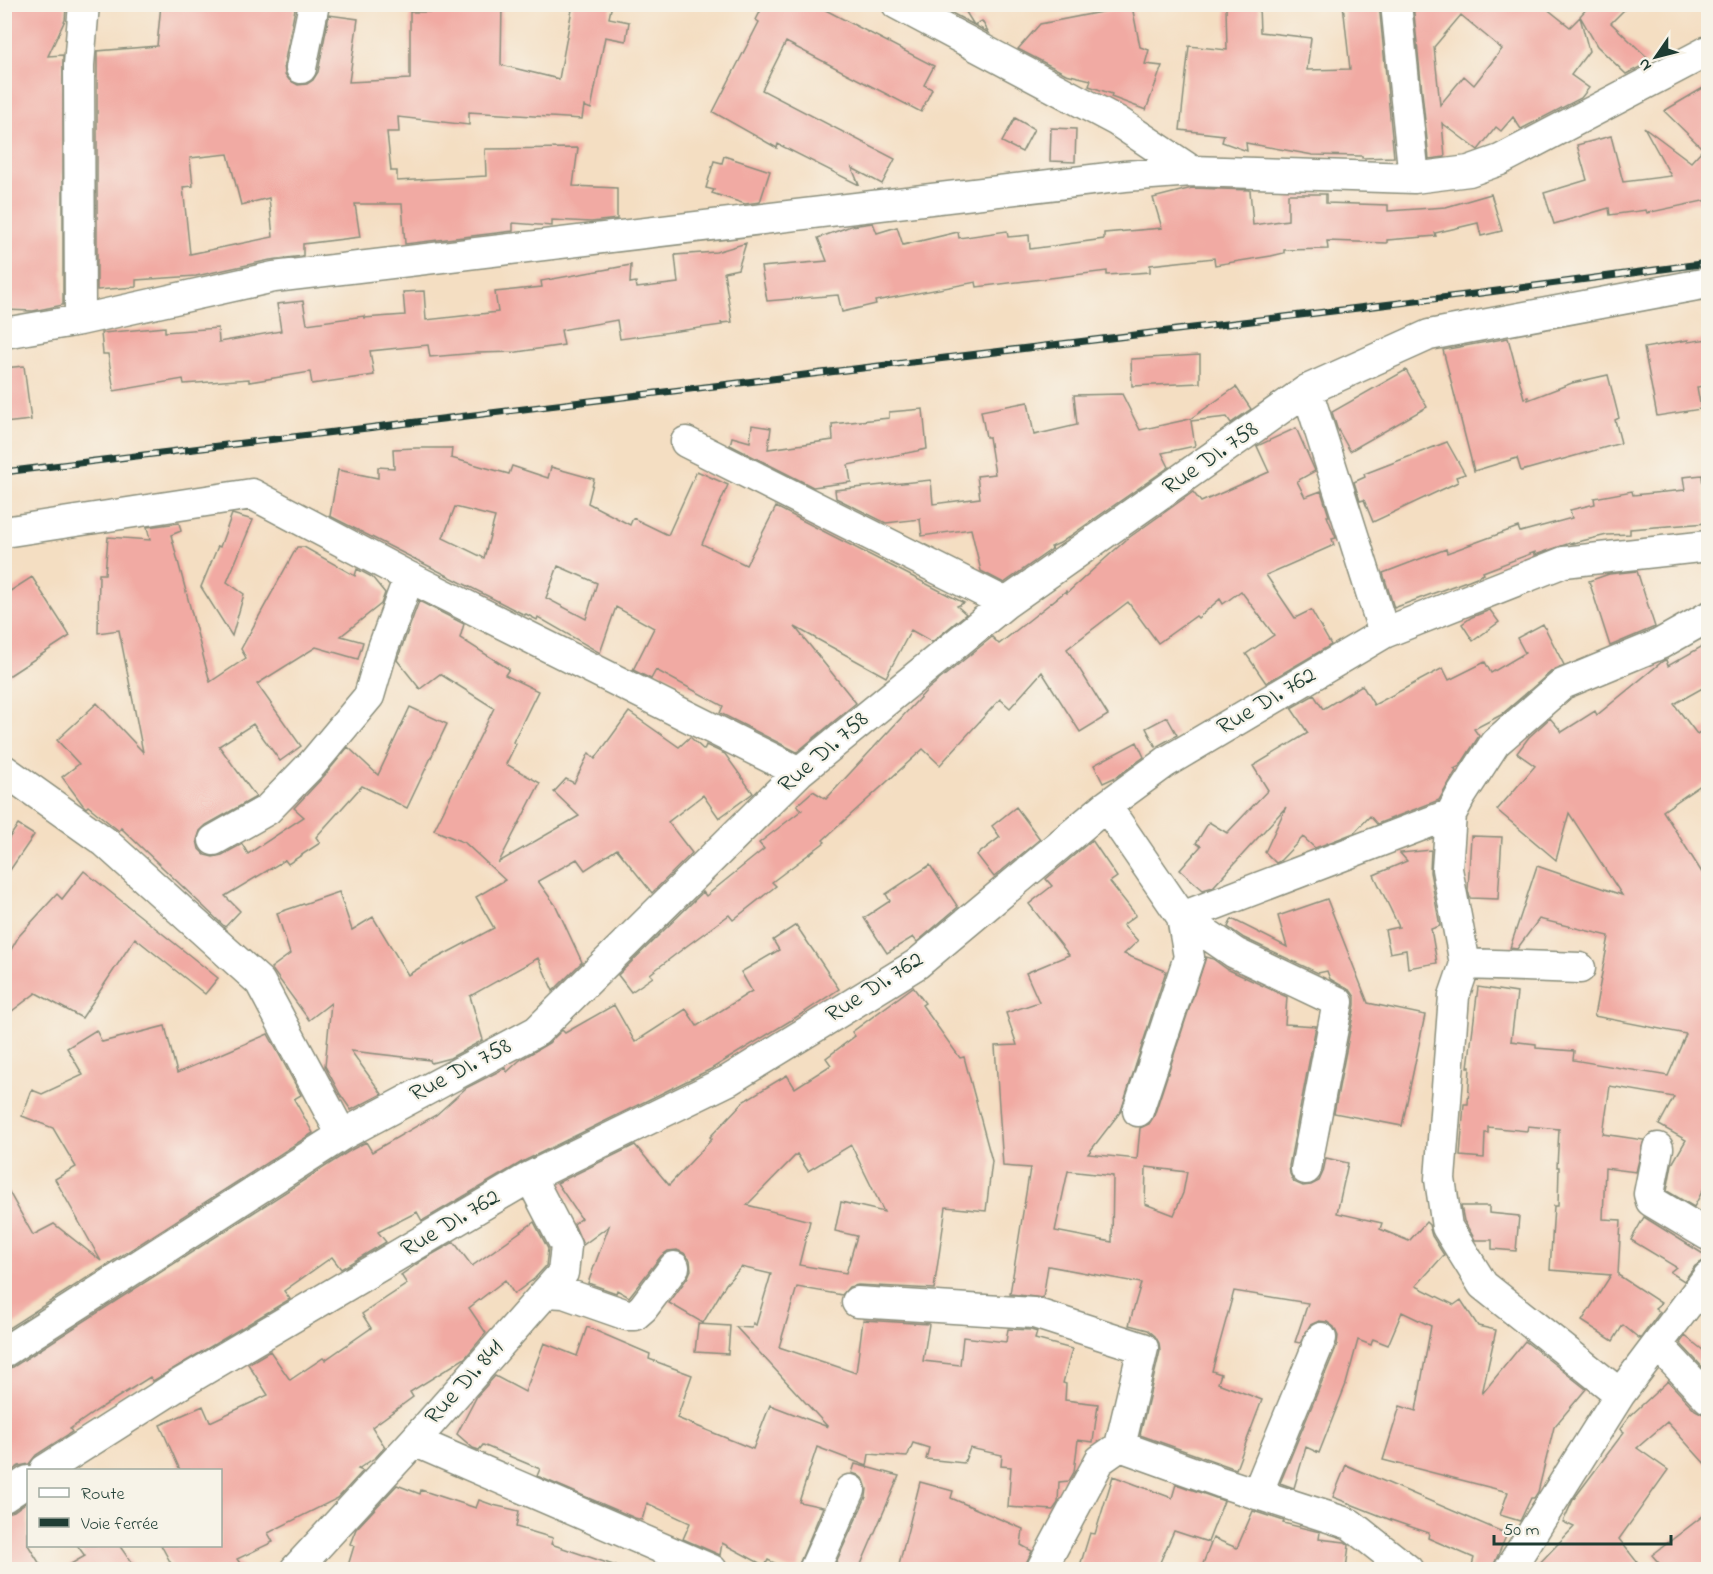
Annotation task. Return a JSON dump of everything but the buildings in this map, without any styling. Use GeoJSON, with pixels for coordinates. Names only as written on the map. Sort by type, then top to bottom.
{"type":"FeatureCollection","features":[{"type":"Feature","properties":{"kind":"street"},"geometry":{"type":"LineString","coordinates":[[80,320],[79,65],[84,4]]}},
{"type":"Feature","properties":{"kind":"street"},"geometry":{"type":"LineString","coordinates":[[301,68],[314,4]]}},
{"type":"Feature","properties":{"kind":"street"},"geometry":{"type":"LineString","coordinates":[[897,4],[1116,121],[1192,171]]}},
{"type":"Feature","properties":{"kind":"street"},"geometry":{"type":"LineString","coordinates":[[1396,4],[1414,178]]}},
{"type":"Feature","properties":{"kind":"street"},"geometry":{"type":"LineString","coordinates":[[4,333],[80,320],[274,277],[1113,177],[1192,171],[1414,178],[1468,171],[1500,160],[1708,51]]}},
{"type":"Feature","properties":{"kind":"street","name":"Rue DI. 758"},"geometry":{"type":"LineString","coordinates":[[4,1352],[342,1135],[537,1031],[798,772],[1005,603],[1307,390],[1429,335],[1708,283]]}},
{"type":"Feature","properties":{"kind":"street"},"geometry":{"type":"LineString","coordinates":[[1307,390],[1384,633]]}},
{"type":"Feature","properties":{"kind":"street"},"geometry":{"type":"LineString","coordinates":[[686,442],[1005,603]]}},
{"type":"Feature","properties":{"kind":"street"},"geometry":{"type":"LineString","coordinates":[[4,532],[252,494],[409,577],[798,772]]}},
{"type":"Feature","properties":{"kind":"street","name":"Rue DI. 762"},"geometry":{"type":"LineString","coordinates":[[47,1469],[180,1384],[530,1177],[729,1080],[917,964],[1106,806],[1166,762],[1384,633],[1564,562],[1708,546]]}},
{"type":"Feature","properties":{"kind":"street"},"geometry":{"type":"LineString","coordinates":[[214,840],[267,810],[313,764],[369,696],[383,648],[409,577]]}},
{"type":"Feature","properties":{"kind":"street"},"geometry":{"type":"LineString","coordinates":[[1620,1394],[1483,1285],[1447,1227],[1440,1179],[1454,996],[1465,964],[1447,869],[1451,814],[1495,743],[1563,684],[1660,644],[1708,617]]}},
{"type":"Feature","properties":{"kind":"street"},"geometry":{"type":"LineString","coordinates":[[4,770],[105,842],[260,982],[342,1135]]}},
{"type":"Feature","properties":{"kind":"street"},"geometry":{"type":"LineString","coordinates":[[1106,806],[1182,917],[1235,953],[1338,1002],[1306,1169]]}},
{"type":"Feature","properties":{"kind":"street"},"geometry":{"type":"LineString","coordinates":[[1182,917],[1451,814]]}},
{"type":"Feature","properties":{"kind":"street"},"geometry":{"type":"LineString","coordinates":[[1138,1111],[1189,957],[1182,917]]}},
{"type":"Feature","properties":{"kind":"street"},"geometry":{"type":"LineString","coordinates":[[1465,964],[1580,968]]}},
{"type":"Feature","properties":{"kind":"street"},"geometry":{"type":"LineString","coordinates":[[1658,1149],[1649,1194],[1651,1201],[1708,1235]]}},
{"type":"Feature","properties":{"kind":"street","name":"Rue DI. 841"},"geometry":{"type":"LineString","coordinates":[[295,1569],[414,1441],[563,1273],[566,1246],[530,1177]]}},
{"type":"Feature","properties":{"kind":"street"},"geometry":{"type":"LineString","coordinates":[[546,1292],[564,1293],[627,1315],[635,1315],[674,1267]]}},
{"type":"Feature","properties":{"kind":"street"},"geometry":{"type":"LineString","coordinates":[[1509,1569],[1620,1394],[1708,1276]]}},
{"type":"Feature","properties":{"kind":"street"},"geometry":{"type":"LineString","coordinates":[[857,1302],[1034,1313],[1143,1348],[1120,1446],[1100,1460],[1041,1569]]}},
{"type":"Feature","properties":{"kind":"street"},"geometry":{"type":"LineString","coordinates":[[1257,1494],[1321,1338]]}},
{"type":"Feature","properties":{"kind":"street"},"geometry":{"type":"LineString","coordinates":[[1658,1345],[1708,1398]]}},
{"type":"Feature","properties":{"kind":"street"},"geometry":{"type":"LineString","coordinates":[[414,1441],[712,1569]]}},
{"type":"Feature","properties":{"kind":"street"},"geometry":{"type":"LineString","coordinates":[[1120,1446],[1350,1524],[1408,1569]]}},
{"type":"Feature","properties":{"kind":"street"},"geometry":{"type":"LineString","coordinates":[[4,1497],[27,1482]]}},
{"type":"Feature","properties":{"kind":"street"},"geometry":{"type":"LineString","coordinates":[[814,1569],[850,1490]]}},
{"type":"Feature","properties":{"kind":"railway"},"geometry":{"type":"LineString","coordinates":[[4,472],[1474,294],[1708,263]]}}]}
